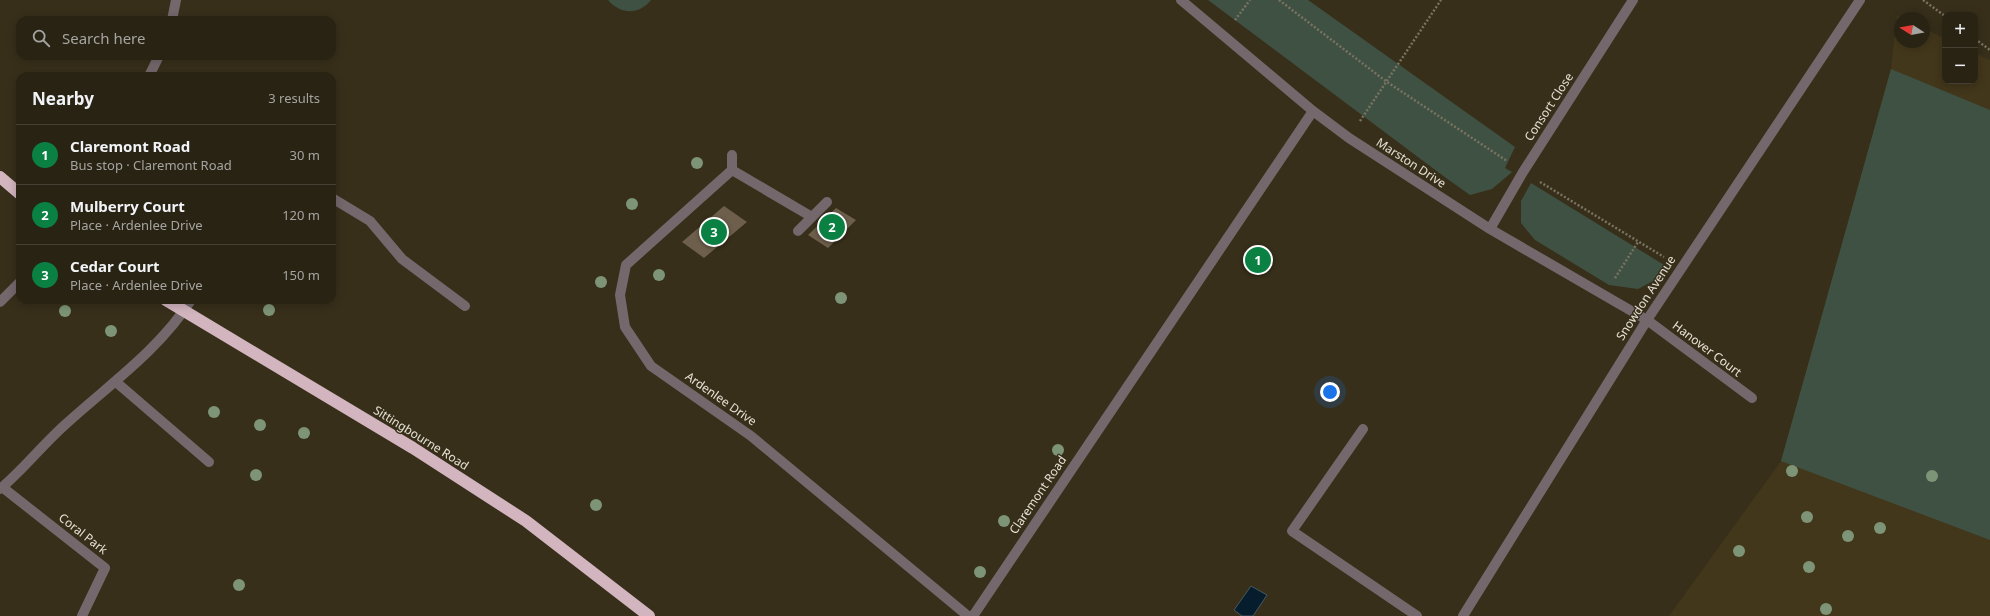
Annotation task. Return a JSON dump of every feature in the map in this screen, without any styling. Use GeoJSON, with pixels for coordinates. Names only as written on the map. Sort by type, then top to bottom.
{"type":"FeatureCollection","features":[{"type":"Feature","properties":{"kind":"highway"},"geometry":{"type":"LineString","coordinates":[[0,177],[16,191]]}},
{"type":"Feature","properties":{"kind":"highway","name":"Sittingbourne Road"},"geometry":{"type":"LineString","coordinates":[[172,304],[413,448],[526,521],[649,616]]}},
{"type":"Feature","properties":{"kind":"street"},"geometry":{"type":"LineString","coordinates":[[173,16],[176,0]]}},
{"type":"Feature","properties":{"kind":"street","name":"Marston Drive"},"geometry":{"type":"LineString","coordinates":[[1181,0],[1313,111],[1349,138],[1490,229],[1647,320]]}},
{"type":"Feature","properties":{"kind":"street","name":"Consort Close"},"geometry":{"type":"LineString","coordinates":[[1490,229],[1523,172],[1633,0]]}},
{"type":"Feature","properties":{"kind":"street","name":"Snowdon Avenue"},"geometry":{"type":"LineString","coordinates":[[1463,616],[1647,320],[1860,0]]}},
{"type":"Feature","properties":{"kind":"street"},"geometry":{"type":"LineString","coordinates":[[151,72],[157,60]]}},
{"type":"Feature","properties":{"kind":"street","name":"Claremont Road"},"geometry":{"type":"LineString","coordinates":[[973,616],[1313,111]]}},
{"type":"Feature","properties":{"kind":"street"},"geometry":{"type":"LineString","coordinates":[[732,155],[732,170],[812,217]]}},
{"type":"Feature","properties":{"kind":"street","name":"Ardenlee Drive"},"geometry":{"type":"LineString","coordinates":[[732,170],[626,265],[620,295],[625,327],[651,366],[751,436],[968,616]]}},
{"type":"Feature","properties":{"kind":"street"},"geometry":{"type":"LineString","coordinates":[[336,200],[370,221],[402,259],[465,306]]}},
{"type":"Feature","properties":{"kind":"street"},"geometry":{"type":"LineString","coordinates":[[798,231],[827,202]]}},
{"type":"Feature","properties":{"kind":"street"},"geometry":{"type":"LineString","coordinates":[[0,302],[16,286]]}},
{"type":"Feature","properties":{"kind":"street","name":"Coral Park"},"geometry":{"type":"LineString","coordinates":[[82,616],[105,568],[1,488],[66,424],[130,371],[184,312],[189,304]]}},
{"type":"Feature","properties":{"kind":"street","name":"Hanover Court"},"geometry":{"type":"LineString","coordinates":[[1647,320],[1752,398]]}},
{"type":"Feature","properties":{"kind":"street"},"geometry":{"type":"LineString","coordinates":[[116,382],[209,462]]}},
{"type":"Feature","properties":{"kind":"street"},"geometry":{"type":"LineString","coordinates":[[1363,429],[1292,531],[1417,616]]}},
{"type":"Feature","properties":{"kind":"path"},"geometry":{"type":"LineString","coordinates":[[1223,35],[1250,0]]}},
{"type":"Feature","properties":{"kind":"path"},"geometry":{"type":"LineString","coordinates":[[1279,0],[1387,82],[1523,172],[1682,268]]}},
{"type":"Feature","properties":{"kind":"path"},"geometry":{"type":"LineString","coordinates":[[1349,138],[1442,0]]}},
{"type":"Feature","properties":{"kind":"path"},"geometry":{"type":"LineString","coordinates":[[1923,0],[1942,14]]}},
{"type":"Feature","properties":{"kind":"path"},"geometry":{"type":"LineString","coordinates":[[1978,41],[1990,50]]}},
{"type":"Feature","properties":{"kind":"path"},"geometry":{"type":"LineString","coordinates":[[1605,295],[1638,242]]}},
{"type":"Feature","properties":{"kind":"shaded area"},"geometry":{"type":"Polygon","coordinates":[[[1930,31],[1942,37],[1942,84],[1978,84],[1978,54],[1990,60],[1990,616],[1669,616],[1781,461],[1891,69],[1894,42],[1894,48],[1930,48],[1930,31]]]}},
{"type":"Feature","properties":{"kind":"green space"},"geometry":{"type":"Polygon","coordinates":[[[608,0],[651,0],[636,11],[624,11],[613,5],[608,0]]]}},
{"type":"Feature","properties":{"kind":"green space"},"geometry":{"type":"Polygon","coordinates":[[[1208,0],[1308,0],[1515,147],[1505,168],[1512,172],[1492,189],[1470,195],[1208,0]]]}},
{"type":"Feature","properties":{"kind":"green space"},"geometry":{"type":"Polygon","coordinates":[[[1891,69],[1990,110],[1990,540],[1781,461],[1891,69]]]}},
{"type":"Feature","properties":{"kind":"green space"},"geometry":{"type":"Polygon","coordinates":[[[1531,183],[1669,268],[1653,281],[1638,289],[1609,285],[1535,240],[1521,223],[1521,201],[1531,183]]]}},
{"type":"Feature","properties":{"kind":"water"},"geometry":{"type":"Polygon","coordinates":[[[1251,586],[1267,595],[1253,616],[1242,616],[1234,610],[1251,586]]]}},
{"type":"Feature","properties":{"kind":"building"},"geometry":{"type":"Polygon","coordinates":[[[724,206],[747,222],[704,258],[682,242],[724,206]]]}},
{"type":"Feature","properties":{"kind":"building"},"geometry":{"type":"Polygon","coordinates":[[[836,208],[856,220],[828,248],[808,235],[836,208]]]}},
{"type":"Feature","properties":{"kind":"place","name":"Mulberry Court"},"geometry":{"type":"Point","coordinates":[832,227]}},
{"type":"Feature","properties":{"kind":"place","name":"Cedar Court"},"geometry":{"type":"Point","coordinates":[714,232]}},
{"type":"Feature","properties":{"kind":"place","name":"Claremont Road"},"geometry":{"type":"Point","coordinates":[1258,260]}}]}
